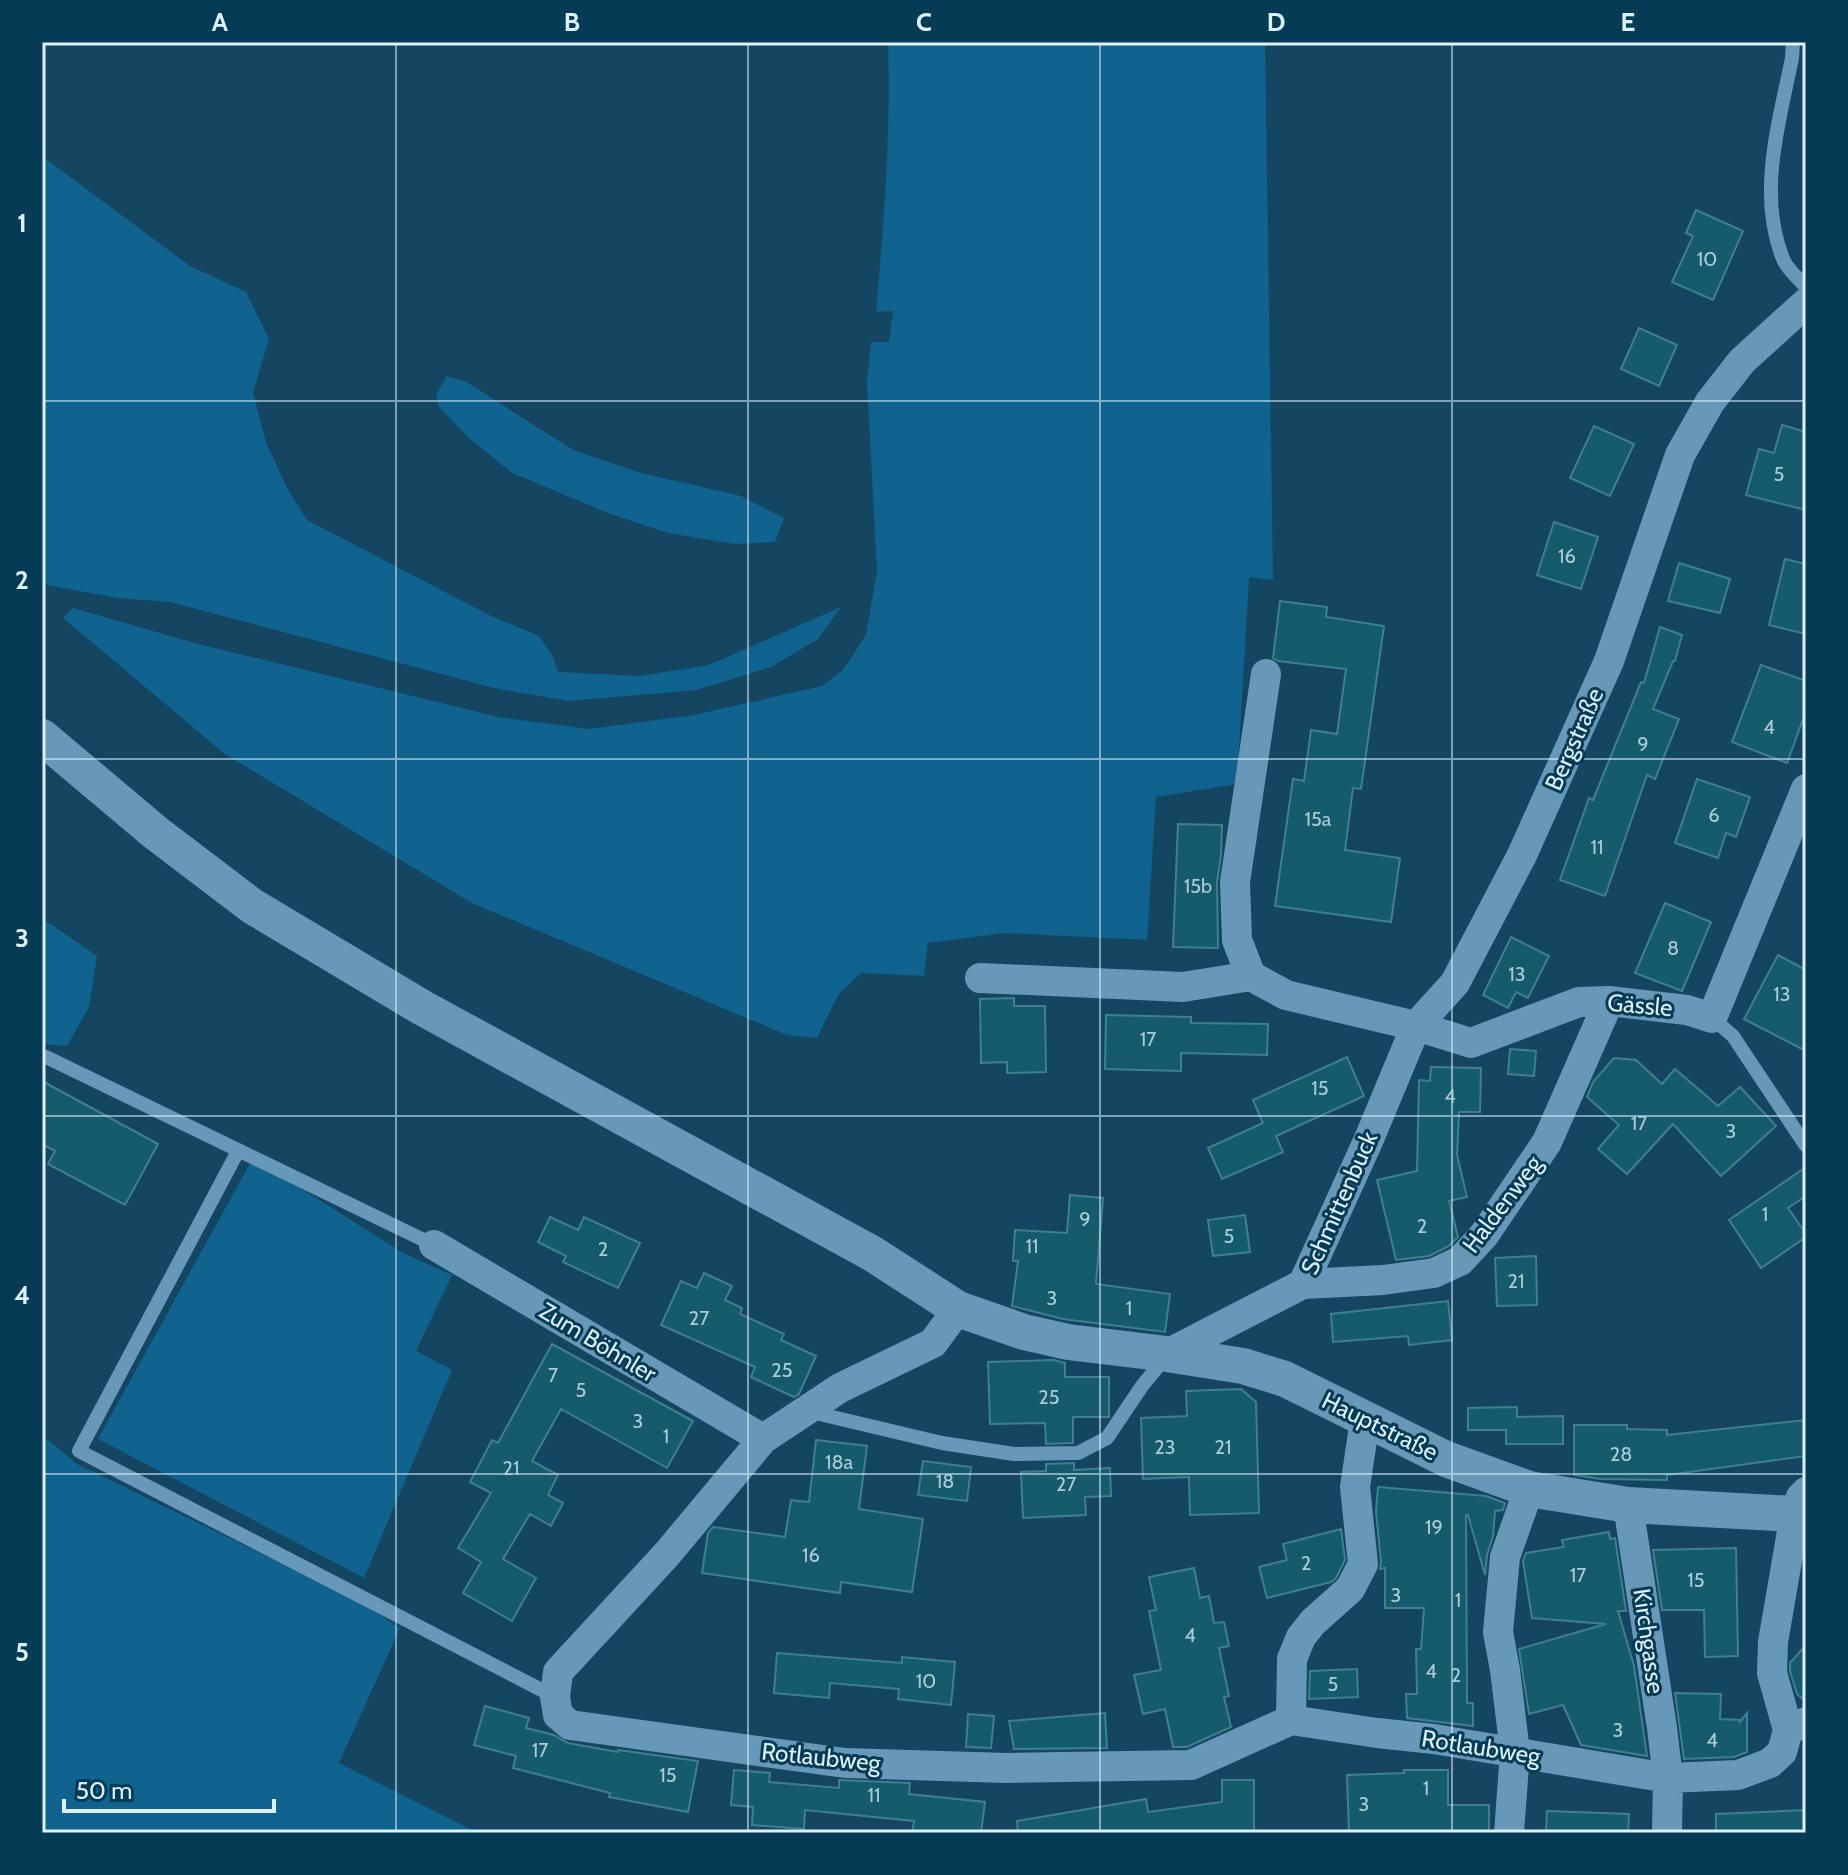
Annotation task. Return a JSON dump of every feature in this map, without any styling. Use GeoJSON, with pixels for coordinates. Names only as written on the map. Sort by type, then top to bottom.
{"type":"FeatureCollection","features":[{"type":"Feature","properties":{"kind":"street","name":"Bergstraße"},"geometry":{"type":"LineString","coordinates":[[1416,1026],[1455,983],[1522,855],[1609,661],[1680,455],[1710,402],[1742,361],[1806,303]]}},
{"type":"Feature","properties":{"kind":"street"},"geometry":{"type":"LineString","coordinates":[[1251,976],[1237,940],[1235,882],[1266,674]]}},
{"type":"Feature","properties":{"kind":"street","name":"Hauptstraße"},"geometry":{"type":"LineString","coordinates":[[42,737],[156,833],[252,906],[434,1015],[873,1254],[958,1309],[1038,1336],[1243,1366],[1285,1379],[1446,1459],[1529,1489],[1628,1505],[1802,1508]]}},
{"type":"Feature","properties":{"kind":"street"},"geometry":{"type":"LineString","coordinates":[[1712,1018],[1806,789]]}},
{"type":"Feature","properties":{"kind":"street"},"geometry":{"type":"LineString","coordinates":[[980,978],[1183,987],[1251,976],[1286,995],[1416,1026]]}},
{"type":"Feature","properties":{"kind":"street","name":"Gässle"},"geometry":{"type":"LineString","coordinates":[[1416,1026],[1471,1043],[1579,1002],[1609,1001],[1687,1010],[1712,1018]]}},
{"type":"Feature","properties":{"kind":"street","name":"Haldenweg"},"geometry":{"type":"LineString","coordinates":[[1303,1284],[1383,1280],[1434,1273],[1460,1261],[1484,1235],[1547,1142],[1609,1001]]}},
{"type":"Feature","properties":{"kind":"street","name":"Schmittenbuck"},"geometry":{"type":"LineString","coordinates":[[1167,1354],[1303,1284],[1416,1026]]}},
{"type":"Feature","properties":{"kind":"street","name":"Zum Böhnler"},"geometry":{"type":"LineString","coordinates":[[434,1245],[763,1439]]}},
{"type":"Feature","properties":{"kind":"street"},"geometry":{"type":"LineString","coordinates":[[555,1697],[558,1672],[667,1554],[763,1439],[840,1388],[933,1343],[958,1309]]}},
{"type":"Feature","properties":{"kind":"street"},"geometry":{"type":"LineString","coordinates":[[1291,1720],[1292,1659],[1301,1637],[1350,1589],[1363,1564],[1355,1487],[1365,1420]]}},
{"type":"Feature","properties":{"kind":"street"},"geometry":{"type":"LineString","coordinates":[[1509,1833],[1515,1752],[1498,1632],[1505,1557],[1529,1489]]}},
{"type":"Feature","properties":{"kind":"street","name":"Kirchgasse"},"geometry":{"type":"LineString","coordinates":[[1628,1505],[1668,1778],[1667,1833]]}},
{"type":"Feature","properties":{"kind":"street"},"geometry":{"type":"LineString","coordinates":[[1797,1726],[1772,1673],[1773,1642],[1802,1508]]}},
{"type":"Feature","properties":{"kind":"street","name":"Rotlaubweg"},"geometry":{"type":"LineString","coordinates":[[555,1697],[558,1715],[570,1725],[845,1763],[1006,1768],[1191,1765],[1291,1720],[1515,1752],[1668,1778],[1738,1775],[1770,1763],[1782,1752],[1797,1726]]}},
{"type":"Feature","properties":{"kind":"lane"},"geometry":{"type":"LineString","coordinates":[[1793,42],[1771,165],[1771,213],[1784,261],[1806,287]]}},
{"type":"Feature","properties":{"kind":"lane"},"geometry":{"type":"LineString","coordinates":[[1712,1018],[1733,1036],[1806,1146]]}},
{"type":"Feature","properties":{"kind":"lane"},"geometry":{"type":"LineString","coordinates":[[46,1057],[434,1245]]}},
{"type":"Feature","properties":{"kind":"lane"},"geometry":{"type":"LineString","coordinates":[[238,1151],[79,1451],[555,1697]]}},
{"type":"Feature","properties":{"kind":"lane"},"geometry":{"type":"LineString","coordinates":[[805,1411],[942,1443],[1014,1454],[1078,1453],[1107,1438],[1167,1354]]}},
{"type":"Feature","properties":{"kind":"shaded area"},"geometry":{"type":"Polygon","coordinates":[[[888,42],[1265,42],[1273,580],[1249,577],[1237,784],[1156,797],[1147,940],[1005,933],[928,943],[924,976],[861,973],[838,995],[817,1038],[787,1035],[472,903],[225,754],[63,618],[73,608],[198,644],[499,717],[589,729],[694,715],[822,686],[843,670],[866,635],[877,571],[867,383],[871,342],[889,342],[893,311],[876,312],[888,143],[888,42]]]}},
{"type":"Feature","properties":{"kind":"shaded area"},"geometry":{"type":"Polygon","coordinates":[[[42,156],[190,266],[246,292],[269,339],[253,393],[266,442],[287,488],[307,520],[491,616],[539,636],[553,657],[558,672],[640,676],[709,665],[841,607],[818,639],[771,667],[696,690],[568,701],[494,688],[170,602],[117,598],[42,584],[42,156]]]}},
{"type":"Feature","properties":{"kind":"shaded area"},"geometry":{"type":"Polygon","coordinates":[[[447,376],[465,381],[573,450],[641,473],[741,496],[784,518],[775,542],[734,544],[668,533],[608,513],[512,473],[469,438],[439,407],[436,394],[447,376]]]}},
{"type":"Feature","properties":{"kind":"shaded area"},"geometry":{"type":"Polygon","coordinates":[[[42,918],[97,956],[89,1007],[67,1046],[42,1044],[42,918]]]}},
{"type":"Feature","properties":{"kind":"shaded area"},"geometry":{"type":"Polygon","coordinates":[[[253,1158],[403,1253],[452,1275],[416,1351],[452,1370],[364,1578],[98,1439],[253,1158]]]}},
{"type":"Feature","properties":{"kind":"shaded area"},"geometry":{"type":"Polygon","coordinates":[[[42,1435],[77,1464],[355,1599],[400,1628],[339,1763],[478,1833],[42,1833],[42,1435]]]}},
{"type":"Feature","properties":{"kind":"building"},"geometry":{"type":"Polygon","coordinates":[[[1696,210],[1743,231],[1713,300],[1672,282],[1693,236],[1686,233],[1696,210]]]}},
{"type":"Feature","properties":{"kind":"building"},"geometry":{"type":"Polygon","coordinates":[[[1639,328],[1677,345],[1659,386],[1621,369],[1639,328]]]}},
{"type":"Feature","properties":{"kind":"building"},"geometry":{"type":"Polygon","coordinates":[[[1782,425],[1806,432],[1806,510],[1746,495],[1759,449],[1774,453],[1782,425]]]}},
{"type":"Feature","properties":{"kind":"building"},"geometry":{"type":"Polygon","coordinates":[[[1594,426],[1634,444],[1610,496],[1570,478],[1594,426]]]}},
{"type":"Feature","properties":{"kind":"building"},"geometry":{"type":"Polygon","coordinates":[[[1554,522],[1598,537],[1581,589],[1537,575],[1554,522]]]}},
{"type":"Feature","properties":{"kind":"building"},"geometry":{"type":"Polygon","coordinates":[[[1785,559],[1806,564],[1806,634],[1769,625],[1785,559]]]}},
{"type":"Feature","properties":{"kind":"building"},"geometry":{"type":"Polygon","coordinates":[[[1679,563],[1730,579],[1720,613],[1668,601],[1679,563]]]}},
{"type":"Feature","properties":{"kind":"building"},"geometry":{"type":"Polygon","coordinates":[[[1280,601],[1327,607],[1326,617],[1384,626],[1361,789],[1353,788],[1345,850],[1400,858],[1391,922],[1275,906],[1293,779],[1304,781],[1311,730],[1337,734],[1346,669],[1273,658],[1280,601]]]}},
{"type":"Feature","properties":{"kind":"building"},"geometry":{"type":"Polygon","coordinates":[[[1660,627],[1682,635],[1675,661],[1653,709],[1679,719],[1655,779],[1647,775],[1605,896],[1560,880],[1589,798],[1593,800],[1641,682],[1644,683],[1660,627]]]}},
{"type":"Feature","properties":{"kind":"building"},"geometry":{"type":"Polygon","coordinates":[[[1761,665],[1806,681],[1806,711],[1787,763],[1732,742],[1761,665]]]}},
{"type":"Feature","properties":{"kind":"building"},"geometry":{"type":"Polygon","coordinates":[[[1697,779],[1750,797],[1736,837],[1726,833],[1718,858],[1675,843],[1697,779]]]}},
{"type":"Feature","properties":{"kind":"building"},"geometry":{"type":"Polygon","coordinates":[[[1178,824],[1222,825],[1217,882],[1218,948],[1173,947],[1178,824]]]}},
{"type":"Feature","properties":{"kind":"building"},"geometry":{"type":"Polygon","coordinates":[[[1665,903],[1711,922],[1682,991],[1635,973],[1665,903]]]}},
{"type":"Feature","properties":{"kind":"building"},"geometry":{"type":"Polygon","coordinates":[[[1511,937],[1549,956],[1528,998],[1516,992],[1508,1008],[1483,995],[1511,937]]]}},
{"type":"Feature","properties":{"kind":"building"},"geometry":{"type":"Polygon","coordinates":[[[1778,955],[1806,970],[1806,1051],[1744,1019],[1778,955]]]}},
{"type":"Feature","properties":{"kind":"building"},"geometry":{"type":"Polygon","coordinates":[[[1014,998],[1014,1006],[1045,1006],[1046,1072],[1007,1073],[1007,1062],[981,1063],[980,999],[1014,998]]]}},
{"type":"Feature","properties":{"kind":"building"},"geometry":{"type":"Polygon","coordinates":[[[1106,1015],[1191,1017],[1191,1023],[1268,1024],[1267,1055],[1181,1053],[1181,1071],[1105,1069],[1106,1015]]]}},
{"type":"Feature","properties":{"kind":"building"},"geometry":{"type":"Polygon","coordinates":[[[1510,1049],[1536,1051],[1534,1076],[1508,1074],[1510,1049]]]}},
{"type":"Feature","properties":{"kind":"building"},"geometry":{"type":"Polygon","coordinates":[[[1347,1057],[1364,1096],[1276,1136],[1283,1152],[1222,1179],[1208,1148],[1263,1123],[1253,1100],[1347,1057]]]}},
{"type":"Feature","properties":{"kind":"building"},"geometry":{"type":"Polygon","coordinates":[[[1614,1058],[1636,1060],[1662,1084],[1675,1069],[1718,1106],[1740,1087],[1776,1126],[1721,1176],[1673,1124],[1627,1174],[1598,1149],[1619,1125],[1587,1097],[1593,1082],[1614,1058]]]}},
{"type":"Feature","properties":{"kind":"building"},"geometry":{"type":"Polygon","coordinates":[[[1431,1067],[1481,1068],[1480,1112],[1459,1112],[1457,1155],[1467,1197],[1449,1201],[1458,1237],[1449,1246],[1429,1256],[1396,1260],[1377,1180],[1417,1171],[1419,1080],[1430,1081],[1431,1067]]]}},
{"type":"Feature","properties":{"kind":"building"},"geometry":{"type":"Polygon","coordinates":[[[42,1081],[158,1144],[125,1205],[48,1164],[55,1151],[42,1144],[42,1081]]]}},
{"type":"Feature","properties":{"kind":"building"},"geometry":{"type":"Polygon","coordinates":[[[1806,1167],[1806,1196],[1788,1208],[1806,1237],[1761,1268],[1729,1220],[1806,1167]]]}},
{"type":"Feature","properties":{"kind":"building"},"geometry":{"type":"Polygon","coordinates":[[[1070,1195],[1103,1198],[1096,1284],[1170,1294],[1165,1332],[1063,1319],[1012,1306],[1018,1261],[1013,1261],[1015,1230],[1067,1233],[1070,1195]]]}},
{"type":"Feature","properties":{"kind":"building"},"geometry":{"type":"Polygon","coordinates":[[[1245,1215],[1250,1252],[1213,1256],[1208,1220],[1245,1215]]]}},
{"type":"Feature","properties":{"kind":"building"},"geometry":{"type":"Polygon","coordinates":[[[550,1217],[578,1230],[584,1217],[640,1243],[618,1288],[563,1262],[566,1256],[538,1242],[550,1217]]]}},
{"type":"Feature","properties":{"kind":"building"},"geometry":{"type":"Polygon","coordinates":[[[1536,1256],[1537,1305],[1497,1306],[1495,1258],[1536,1256]]]}},
{"type":"Feature","properties":{"kind":"building"},"geometry":{"type":"Polygon","coordinates":[[[704,1273],[732,1286],[725,1300],[742,1308],[740,1314],[784,1334],[781,1340],[816,1356],[799,1394],[794,1397],[751,1377],[755,1367],[661,1325],[681,1281],[697,1288],[704,1273]]]}},
{"type":"Feature","properties":{"kind":"building"},"geometry":{"type":"Polygon","coordinates":[[[1448,1301],[1452,1340],[1409,1345],[1408,1336],[1333,1342],[1331,1314],[1448,1301]]]}},
{"type":"Feature","properties":{"kind":"building"},"geometry":{"type":"Polygon","coordinates":[[[552,1344],[693,1421],[667,1468],[561,1409],[532,1461],[558,1475],[548,1495],[563,1503],[551,1526],[530,1514],[503,1559],[536,1578],[512,1621],[463,1593],[481,1562],[458,1548],[491,1493],[470,1482],[492,1440],[498,1443],[552,1344]]]}},
{"type":"Feature","properties":{"kind":"building"},"geometry":{"type":"Polygon","coordinates":[[[1054,1360],[1065,1363],[1065,1377],[1109,1377],[1109,1417],[1073,1417],[1073,1443],[1046,1444],[1045,1423],[990,1424],[988,1362],[1054,1360]]]}},
{"type":"Feature","properties":{"kind":"building"},"geometry":{"type":"Polygon","coordinates":[[[1241,1389],[1256,1402],[1259,1513],[1190,1515],[1189,1477],[1143,1479],[1141,1418],[1187,1416],[1186,1391],[1241,1389]]]}},
{"type":"Feature","properties":{"kind":"building"},"geometry":{"type":"Polygon","coordinates":[[[1517,1407],[1517,1417],[1563,1416],[1563,1444],[1506,1444],[1506,1430],[1468,1430],[1468,1408],[1517,1407]]]}},
{"type":"Feature","properties":{"kind":"building"},"geometry":{"type":"Polygon","coordinates":[[[1806,1420],[1806,1456],[1667,1475],[1667,1480],[1600,1479],[1574,1475],[1574,1425],[1627,1425],[1627,1429],[1667,1430],[1667,1435],[1806,1420]]]}},
{"type":"Feature","properties":{"kind":"building"},"geometry":{"type":"Polygon","coordinates":[[[816,1440],[867,1446],[859,1509],[923,1519],[912,1592],[841,1582],[840,1593],[702,1573],[708,1533],[713,1527],[785,1537],[791,1500],[809,1502],[816,1440]]]}},
{"type":"Feature","properties":{"kind":"building"},"geometry":{"type":"Polygon","coordinates":[[[923,1461],[971,1467],[967,1501],[918,1495],[923,1461]]]}},
{"type":"Feature","properties":{"kind":"building"},"geometry":{"type":"Polygon","coordinates":[[[1074,1463],[1074,1470],[1110,1468],[1111,1496],[1085,1497],[1086,1515],[1023,1518],[1021,1472],[1046,1471],[1046,1464],[1074,1463]]]}},
{"type":"Feature","properties":{"kind":"building"},"geometry":{"type":"Polygon","coordinates":[[[1378,1487],[1486,1496],[1505,1503],[1503,1510],[1495,1511],[1485,1575],[1466,1515],[1467,1703],[1473,1703],[1473,1726],[1407,1718],[1406,1694],[1417,1694],[1416,1649],[1421,1649],[1424,1608],[1385,1608],[1385,1568],[1380,1569],[1376,1512],[1378,1487]]]}},
{"type":"Feature","properties":{"kind":"building"},"geometry":{"type":"Polygon","coordinates":[[[1341,1529],[1345,1560],[1336,1578],[1331,1582],[1267,1598],[1259,1567],[1287,1560],[1283,1544],[1341,1529]]]}},
{"type":"Feature","properties":{"kind":"building"},"geometry":{"type":"Polygon","coordinates":[[[1609,1532],[1610,1539],[1615,1538],[1626,1611],[1618,1611],[1634,1666],[1647,1756],[1581,1745],[1563,1705],[1529,1714],[1519,1649],[1606,1624],[1532,1618],[1523,1561],[1526,1553],[1564,1547],[1562,1540],[1609,1532]]]}},
{"type":"Feature","properties":{"kind":"building"},"geometry":{"type":"Polygon","coordinates":[[[1736,1548],[1738,1656],[1705,1657],[1704,1610],[1662,1610],[1653,1550],[1736,1548]]]}},
{"type":"Feature","properties":{"kind":"building"},"geometry":{"type":"Polygon","coordinates":[[[1194,1568],[1200,1598],[1209,1596],[1214,1623],[1224,1622],[1229,1646],[1219,1648],[1229,1696],[1224,1697],[1231,1727],[1187,1747],[1173,1747],[1165,1709],[1143,1714],[1134,1675],[1161,1670],[1149,1611],[1156,1610],[1149,1577],[1194,1568]]]}},
{"type":"Feature","properties":{"kind":"building"},"geometry":{"type":"Polygon","coordinates":[[[1806,1645],[1806,1702],[1797,1694],[1790,1663],[1806,1645]]]}},
{"type":"Feature","properties":{"kind":"building"},"geometry":{"type":"Polygon","coordinates":[[[777,1653],[902,1663],[902,1657],[955,1662],[951,1705],[898,1699],[899,1689],[830,1683],[829,1698],[774,1693],[777,1653]]]}},
{"type":"Feature","properties":{"kind":"building"},"geometry":{"type":"Polygon","coordinates":[[[1357,1669],[1358,1697],[1309,1699],[1310,1671],[1357,1669]]]}},
{"type":"Feature","properties":{"kind":"building"},"geometry":{"type":"Polygon","coordinates":[[[1675,1693],[1721,1694],[1720,1719],[1740,1722],[1747,1713],[1747,1752],[1734,1757],[1684,1759],[1675,1693]]]}},
{"type":"Feature","properties":{"kind":"building"},"geometry":{"type":"Polygon","coordinates":[[[485,1706],[529,1718],[526,1728],[554,1735],[568,1743],[698,1761],[688,1812],[609,1797],[610,1793],[513,1768],[516,1756],[474,1745],[485,1706]]]}},
{"type":"Feature","properties":{"kind":"building"},"geometry":{"type":"Polygon","coordinates":[[[1105,1713],[1107,1748],[1014,1749],[1009,1721],[1105,1713]]]}},
{"type":"Feature","properties":{"kind":"building"},"geometry":{"type":"Polygon","coordinates":[[[968,1714],[994,1716],[991,1748],[966,1747],[968,1714]]]}},
{"type":"Feature","properties":{"kind":"building"},"geometry":{"type":"Polygon","coordinates":[[[734,1770],[770,1773],[769,1782],[839,1788],[839,1780],[910,1783],[909,1794],[985,1802],[981,1833],[912,1833],[914,1821],[805,1810],[804,1829],[752,1825],[753,1807],[731,1805],[734,1770]]]}},
{"type":"Feature","properties":{"kind":"building"},"geometry":{"type":"Polygon","coordinates":[[[1404,1770],[1448,1770],[1448,1805],[1489,1805],[1489,1833],[1349,1833],[1347,1775],[1404,1773],[1404,1770]]]}},
{"type":"Feature","properties":{"kind":"building"},"geometry":{"type":"Polygon","coordinates":[[[1222,1780],[1254,1780],[1254,1833],[1018,1833],[1017,1821],[1146,1799],[1148,1812],[1222,1802],[1222,1780]]]}},
{"type":"Feature","properties":{"kind":"building"},"geometry":{"type":"Polygon","coordinates":[[[1806,1810],[1806,1833],[1716,1833],[1716,1814],[1806,1810]]]}},
{"type":"Feature","properties":{"kind":"building"},"geometry":{"type":"Polygon","coordinates":[[[1547,1811],[1629,1814],[1628,1833],[1546,1833],[1547,1811]]]}}]}
